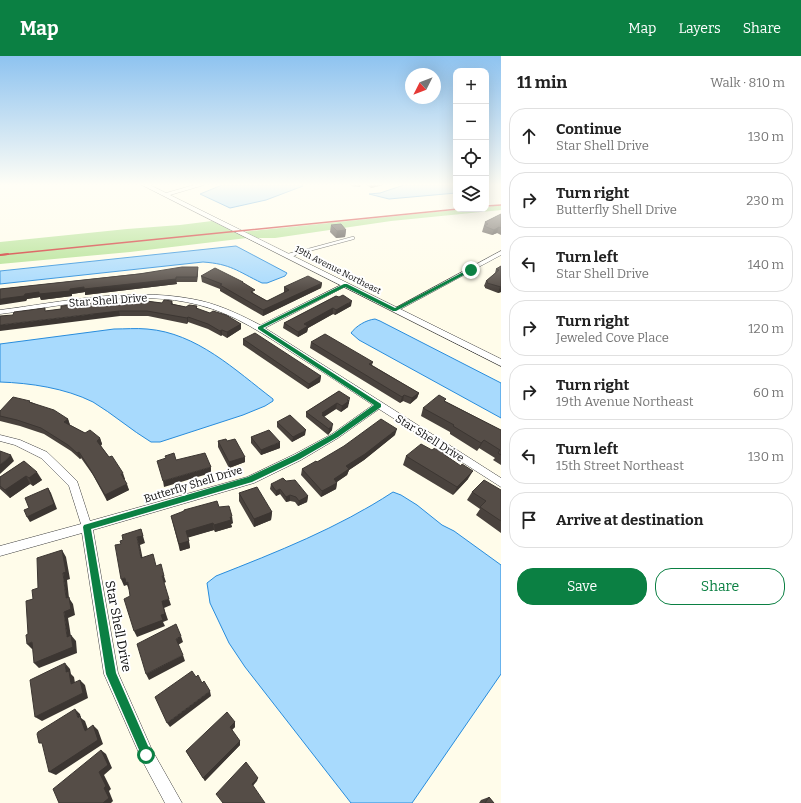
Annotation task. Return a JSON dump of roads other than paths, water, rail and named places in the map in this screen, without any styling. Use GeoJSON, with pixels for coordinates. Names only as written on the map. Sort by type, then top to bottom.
{"type":"FeatureCollection","features":[{"type":"Feature","properties":{"kind":"street","name":"19th Avenue Northeast"},"geometry":{"type":"LineString","coordinates":[[215,220],[501,363]]}},
{"type":"Feature","properties":{"kind":"street"},"geometry":{"type":"LineString","coordinates":[[395,310],[501,253]]}},
{"type":"Feature","properties":{"kind":"street"},"geometry":{"type":"LineString","coordinates":[[260,328],[345,285]]}},
{"type":"Feature","properties":{"kind":"street"},"geometry":{"type":"LineString","coordinates":[[188,300],[193,292]]}},
{"type":"Feature","properties":{"kind":"street","name":"Star Shell Drive"},"geometry":{"type":"LineString","coordinates":[[0,312],[122,297],[149,297],[188,300],[227,311],[260,328],[501,483]]}},
{"type":"Feature","properties":{"kind":"street","name":"Butterfly Shell Drive"},"geometry":{"type":"LineString","coordinates":[[0,551],[250,480],[298,457],[335,436],[378,405]]}},
{"type":"Feature","properties":{"kind":"street","name":"Star Shell Drive"},"geometry":{"type":"LineString","coordinates":[[0,438],[17,442],[44,455],[73,484],[87,527],[111,674],[146,755],[174,803]]}},
{"type":"Feature","properties":{"kind":"lane"},"geometry":{"type":"LineString","coordinates":[[287,256],[353,238]]}},
{"type":"Feature","properties":{"kind":"water"},"geometry":{"type":"Polygon","coordinates":[[[236,246],[287,273],[285,276],[267,283],[262,283],[227,266],[203,262],[0,284],[0,271],[236,246]]]}},
{"type":"Feature","properties":{"kind":"water"},"geometry":{"type":"Polygon","coordinates":[[[375,319],[501,383],[501,418],[359,340],[351,333],[362,324],[375,319]]]}},
{"type":"Feature","properties":{"kind":"water"},"geometry":{"type":"Polygon","coordinates":[[[114,329],[147,329],[165,332],[199,345],[230,365],[273,399],[273,401],[243,415],[160,442],[151,442],[93,402],[82,397],[47,387],[0,382],[0,344],[114,329]]]}},
{"type":"Feature","properties":{"kind":"water"},"geometry":{"type":"Polygon","coordinates":[[[393,492],[417,505],[442,525],[454,531],[501,565],[501,674],[412,803],[351,803],[245,667],[229,643],[210,603],[207,583],[216,576],[329,528],[393,492]]]}},
{"type":"Feature","properties":{"kind":"railway"},"geometry":{"type":"LineString","coordinates":[[8,254],[0,255],[350,220]]}}]}
